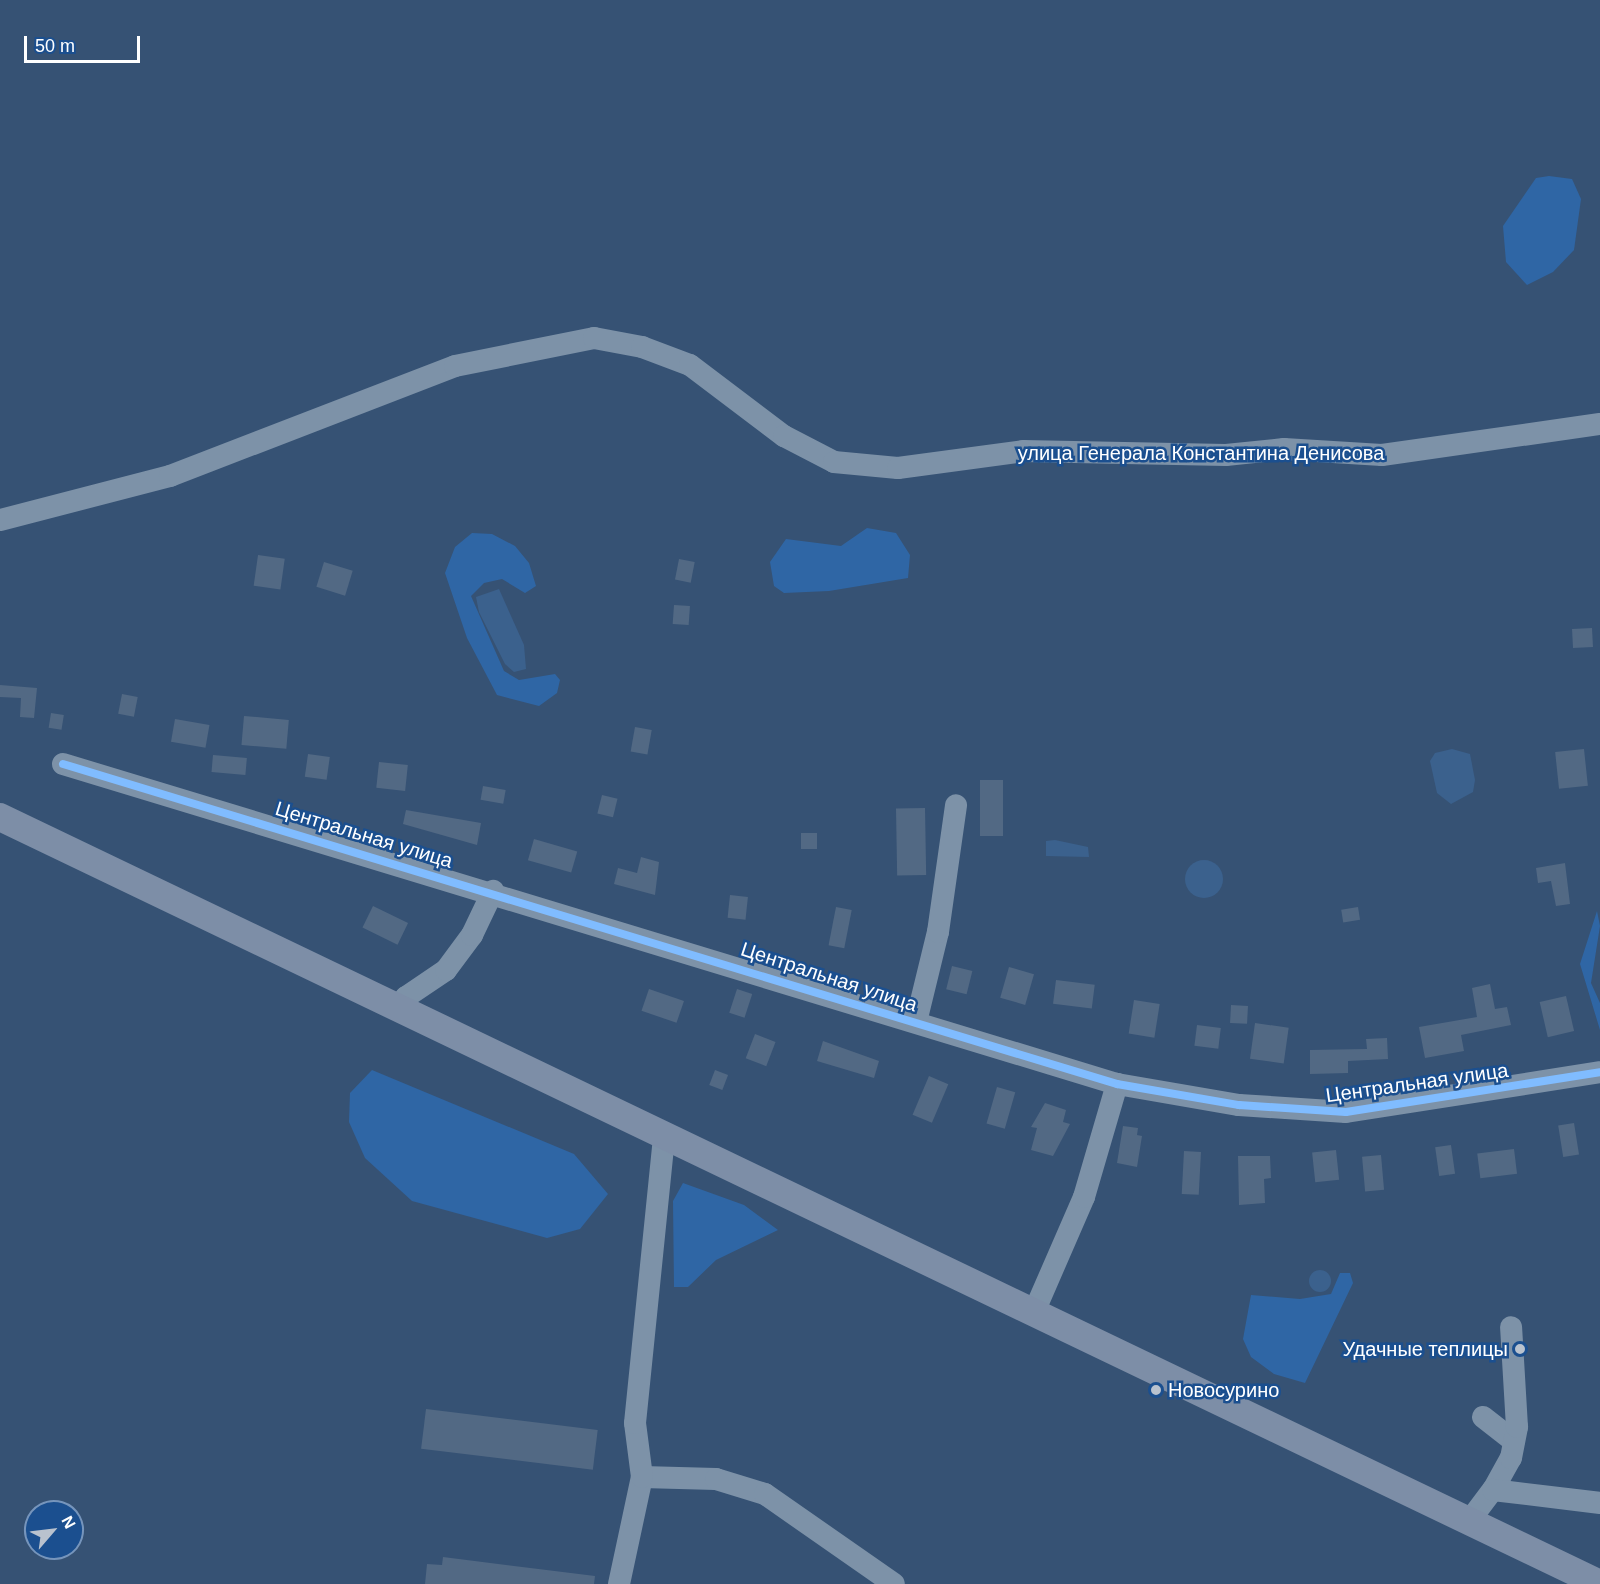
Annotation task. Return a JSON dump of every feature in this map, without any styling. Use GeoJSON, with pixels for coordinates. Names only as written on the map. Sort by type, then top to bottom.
{"type":"FeatureCollection","features":[{"type":"Feature","properties":{"kind":"main road"},"geometry":{"type":"LineString","coordinates":[[0,817],[1600,1584]]}},
{"type":"Feature","properties":{"kind":"street","name":"улица Генерала Константина Денисова"},"geometry":{"type":"LineString","coordinates":[[0,520],[170,476],[455,366],[594,338],[642,347],[690,365],[784,435],[834,462],[898,468],[1023,452],[1226,456],[1284,449],[1382,455],[1600,424]]}},
{"type":"Feature","properties":{"kind":"street","name":"Центральная улица"},"geometry":{"type":"LineString","coordinates":[[63,764],[493,891],[1117,1084],[1248,1106],[1346,1112],[1600,1072]]}},
{"type":"Feature","properties":{"kind":"street"},"geometry":{"type":"LineString","coordinates":[[916,1022],[938,932],[956,805]]}},
{"type":"Feature","properties":{"kind":"street"},"geometry":{"type":"LineString","coordinates":[[399,1008],[406,997],[446,970],[472,935],[493,891]]}},
{"type":"Feature","properties":{"kind":"street"},"geometry":{"type":"LineString","coordinates":[[1034,1312],[1084,1197],[1117,1084]]}},
{"type":"Feature","properties":{"kind":"street"},"geometry":{"type":"LineString","coordinates":[[619,1584],[642,1477],[635,1423],[664,1137]]}},
{"type":"Feature","properties":{"kind":"street"},"geometry":{"type":"LineString","coordinates":[[1470,1520],[1493,1490],[1514,1441],[1518,1406],[1511,1327]]}},
{"type":"Feature","properties":{"kind":"street"},"geometry":{"type":"LineString","coordinates":[[1483,1417],[1514,1441]]}},
{"type":"Feature","properties":{"kind":"street"},"geometry":{"type":"LineString","coordinates":[[642,1477],[716,1479],[765,1494],[894,1584]]}},
{"type":"Feature","properties":{"kind":"street"},"geometry":{"type":"LineString","coordinates":[[1493,1490],[1600,1503]]}},
{"type":"Feature","properties":{"kind":"shaded area"},"geometry":{"type":"Polygon","coordinates":[[[1549,176],[1572,179],[1581,199],[1574,250],[1553,272],[1527,285],[1506,262],[1503,226],[1536,178],[1549,176]]]}},
{"type":"Feature","properties":{"kind":"shaded area"},"geometry":{"type":"Polygon","coordinates":[[[867,528],[896,533],[910,555],[908,578],[829,591],[784,593],[774,586],[770,562],[786,539],[841,546],[867,528]]]}},
{"type":"Feature","properties":{"kind":"shaded area"},"geometry":{"type":"Polygon","coordinates":[[[472,533],[492,534],[515,546],[529,563],[536,586],[525,593],[502,579],[484,583],[471,596],[504,671],[519,680],[555,674],[560,680],[557,693],[539,706],[497,695],[467,638],[445,573],[455,547],[472,533]]]}},
{"type":"Feature","properties":{"kind":"shaded area"},"geometry":{"type":"Polygon","coordinates":[[[499,589],[524,645],[526,669],[514,672],[505,664],[479,612],[476,597],[499,589]]]}},
{"type":"Feature","properties":{"kind":"shaded area"},"geometry":{"type":"Polygon","coordinates":[[[1452,749],[1470,754],[1475,780],[1473,792],[1451,804],[1437,793],[1430,761],[1435,753],[1452,749]]]}},
{"type":"Feature","properties":{"kind":"shaded area"},"geometry":{"type":"Polygon","coordinates":[[[1055,840],[1088,847],[1089,857],[1046,856],[1046,841],[1055,840]]]}},
{"type":"Feature","properties":{"kind":"shaded area"},"geometry":{"type":"Polygon","coordinates":[[[1204,860],[1218,865],[1223,879],[1218,893],[1204,898],[1190,893],[1185,879],[1190,865],[1204,860]]]}},
{"type":"Feature","properties":{"kind":"shaded area"},"geometry":{"type":"Polygon","coordinates":[[[1597,911],[1600,926],[1591,983],[1600,1003],[1600,1030],[1580,964],[1597,911]]]}},
{"type":"Feature","properties":{"kind":"shaded area"},"geometry":{"type":"Polygon","coordinates":[[[372,1070],[574,1154],[608,1194],[580,1229],[547,1238],[412,1201],[365,1158],[349,1122],[350,1093],[372,1070]]]}},
{"type":"Feature","properties":{"kind":"shaded area"},"geometry":{"type":"Polygon","coordinates":[[[683,1183],[744,1205],[778,1230],[716,1260],[688,1287],[674,1287],[673,1201],[683,1183]]]}},
{"type":"Feature","properties":{"kind":"shaded area"},"geometry":{"type":"Polygon","coordinates":[[[1320,1270],[1328,1273],[1331,1281],[1328,1289],[1320,1292],[1312,1289],[1309,1281],[1312,1273],[1320,1270]]]}},
{"type":"Feature","properties":{"kind":"shaded area"},"geometry":{"type":"Polygon","coordinates":[[[1340,1273],[1350,1273],[1353,1283],[1305,1383],[1274,1374],[1251,1357],[1243,1339],[1251,1295],[1300,1299],[1331,1294],[1340,1273]]]}},
{"type":"Feature","properties":{"kind":"building"},"geometry":{"type":"Polygon","coordinates":[[[258,555],[285,559],[280,589],[254,586],[258,555]]]}},
{"type":"Feature","properties":{"kind":"building"},"geometry":{"type":"Polygon","coordinates":[[[679,559],[695,562],[691,583],[675,580],[679,559]]]}},
{"type":"Feature","properties":{"kind":"building"},"geometry":{"type":"Polygon","coordinates":[[[324,562],[353,571],[345,596],[316,587],[324,562]]]}},
{"type":"Feature","properties":{"kind":"building"},"geometry":{"type":"Polygon","coordinates":[[[674,605],[690,606],[689,625],[673,624],[674,605]]]}},
{"type":"Feature","properties":{"kind":"building"},"geometry":{"type":"Polygon","coordinates":[[[1592,628],[1593,647],[1573,648],[1572,629],[1592,628]]]}},
{"type":"Feature","properties":{"kind":"building"},"geometry":{"type":"Polygon","coordinates":[[[0,685],[37,688],[34,718],[20,717],[21,698],[0,697],[0,685]]]}},
{"type":"Feature","properties":{"kind":"building"},"geometry":{"type":"Polygon","coordinates":[[[122,694],[138,697],[134,717],[118,714],[122,694]]]}},
{"type":"Feature","properties":{"kind":"building"},"geometry":{"type":"Polygon","coordinates":[[[51,713],[64,715],[61,730],[49,728],[51,713]]]}},
{"type":"Feature","properties":{"kind":"building"},"geometry":{"type":"Polygon","coordinates":[[[244,716],[289,720],[286,749],[241,745],[244,716]]]}},
{"type":"Feature","properties":{"kind":"building"},"geometry":{"type":"Polygon","coordinates":[[[175,719],[209,725],[205,748],[171,742],[175,719]]]}},
{"type":"Feature","properties":{"kind":"building"},"geometry":{"type":"Polygon","coordinates":[[[635,727],[652,730],[647,755],[631,752],[635,727]]]}},
{"type":"Feature","properties":{"kind":"building"},"geometry":{"type":"Polygon","coordinates":[[[1584,749],[1588,786],[1559,789],[1555,752],[1584,749]]]}},
{"type":"Feature","properties":{"kind":"building"},"geometry":{"type":"Polygon","coordinates":[[[308,754],[330,757],[327,780],[305,777],[308,754]]]}},
{"type":"Feature","properties":{"kind":"building"},"geometry":{"type":"Polygon","coordinates":[[[213,755],[247,758],[245,775],[212,772],[213,755]]]}},
{"type":"Feature","properties":{"kind":"building"},"geometry":{"type":"Polygon","coordinates":[[[379,762],[408,765],[405,791],[376,788],[379,762]]]}},
{"type":"Feature","properties":{"kind":"building"},"geometry":{"type":"Polygon","coordinates":[[[980,780],[1003,780],[1003,836],[980,836],[980,780]]]}},
{"type":"Feature","properties":{"kind":"building"},"geometry":{"type":"Polygon","coordinates":[[[483,786],[506,790],[503,804],[481,800],[483,786]]]}},
{"type":"Feature","properties":{"kind":"building"},"geometry":{"type":"Polygon","coordinates":[[[602,795],[618,799],[613,817],[597,813],[602,795]]]}},
{"type":"Feature","properties":{"kind":"building"},"geometry":{"type":"Polygon","coordinates":[[[925,808],[926,875],[897,875],[896,809],[925,808]]]}},
{"type":"Feature","properties":{"kind":"building"},"geometry":{"type":"Polygon","coordinates":[[[406,810],[481,823],[477,845],[403,824],[406,810]]]}},
{"type":"Feature","properties":{"kind":"building"},"geometry":{"type":"Polygon","coordinates":[[[801,833],[817,833],[817,849],[801,849],[801,833]]]}},
{"type":"Feature","properties":{"kind":"building"},"geometry":{"type":"Polygon","coordinates":[[[534,839],[577,851],[571,873],[528,860],[534,839]]]}},
{"type":"Feature","properties":{"kind":"building"},"geometry":{"type":"Polygon","coordinates":[[[641,857],[659,862],[655,895],[614,884],[618,868],[637,873],[641,857]]]}},
{"type":"Feature","properties":{"kind":"building"},"geometry":{"type":"Polygon","coordinates":[[[1565,863],[1570,904],[1556,906],[1551,881],[1538,883],[1536,868],[1565,863]]]}},
{"type":"Feature","properties":{"kind":"building"},"geometry":{"type":"Polygon","coordinates":[[[730,895],[748,897],[745,920],[728,918],[730,895]]]}},
{"type":"Feature","properties":{"kind":"building"},"geometry":{"type":"Polygon","coordinates":[[[373,906],[408,923],[398,945],[362,928],[373,906]]]}},
{"type":"Feature","properties":{"kind":"building"},"geometry":{"type":"Polygon","coordinates":[[[836,907],[852,910],[844,948],[829,945],[836,907]]]}},
{"type":"Feature","properties":{"kind":"building"},"geometry":{"type":"Polygon","coordinates":[[[1358,907],[1360,920],[1343,922],[1341,910],[1358,907]]]}},
{"type":"Feature","properties":{"kind":"building"},"geometry":{"type":"Polygon","coordinates":[[[952,966],[972,971],[967,994],[946,989],[952,966]]]}},
{"type":"Feature","properties":{"kind":"building"},"geometry":{"type":"Polygon","coordinates":[[[1009,967],[1034,974],[1025,1005],[1000,998],[1009,967]]]}},
{"type":"Feature","properties":{"kind":"building"},"geometry":{"type":"Polygon","coordinates":[[[1056,980],[1095,985],[1092,1009],[1053,1004],[1056,980]]]}},
{"type":"Feature","properties":{"kind":"building"},"geometry":{"type":"Polygon","coordinates":[[[1490,984],[1495,1009],[1507,1007],[1511,1025],[1461,1035],[1464,1051],[1425,1058],[1419,1027],[1477,1017],[1472,988],[1490,984]]]}},
{"type":"Feature","properties":{"kind":"building"},"geometry":{"type":"Polygon","coordinates":[[[649,989],[684,1001],[676,1023],[642,1011],[649,989]]]}},
{"type":"Feature","properties":{"kind":"building"},"geometry":{"type":"Polygon","coordinates":[[[737,989],[752,994],[744,1018],[729,1013],[737,989]]]}},
{"type":"Feature","properties":{"kind":"building"},"geometry":{"type":"Polygon","coordinates":[[[1566,996],[1574,1031],[1548,1037],[1540,1002],[1566,996]]]}},
{"type":"Feature","properties":{"kind":"building"},"geometry":{"type":"Polygon","coordinates":[[[1134,1000],[1160,1004],[1154,1038],[1129,1034],[1134,1000]]]}},
{"type":"Feature","properties":{"kind":"building"},"geometry":{"type":"Polygon","coordinates":[[[1231,1005],[1248,1006],[1247,1024],[1230,1023],[1231,1005]]]}},
{"type":"Feature","properties":{"kind":"building"},"geometry":{"type":"Polygon","coordinates":[[[1255,1023],[1289,1028],[1284,1063],[1250,1059],[1255,1023]]]}},
{"type":"Feature","properties":{"kind":"building"},"geometry":{"type":"Polygon","coordinates":[[[1197,1025],[1221,1028],[1218,1049],[1194,1046],[1197,1025]]]}},
{"type":"Feature","properties":{"kind":"building"},"geometry":{"type":"Polygon","coordinates":[[[755,1034],[776,1042],[766,1066],[746,1058],[755,1034]]]}},
{"type":"Feature","properties":{"kind":"building"},"geometry":{"type":"Polygon","coordinates":[[[1387,1038],[1388,1059],[1348,1061],[1348,1073],[1310,1074],[1310,1050],[1367,1049],[1366,1039],[1387,1038]]]}},
{"type":"Feature","properties":{"kind":"building"},"geometry":{"type":"Polygon","coordinates":[[[823,1041],[879,1061],[874,1078],[817,1061],[823,1041]]]}},
{"type":"Feature","properties":{"kind":"building"},"geometry":{"type":"Polygon","coordinates":[[[715,1070],[728,1075],[722,1090],[709,1085],[715,1070]]]}},
{"type":"Feature","properties":{"kind":"building"},"geometry":{"type":"Polygon","coordinates":[[[929,1076],[948,1084],[932,1123],[913,1115],[929,1076]]]}},
{"type":"Feature","properties":{"kind":"building"},"geometry":{"type":"Polygon","coordinates":[[[997,1087],[1015,1092],[1005,1129],[987,1124],[997,1087]]]}},
{"type":"Feature","properties":{"kind":"building"},"geometry":{"type":"Polygon","coordinates":[[[1045,1103],[1066,1110],[1063,1122],[1070,1124],[1053,1156],[1031,1150],[1037,1128],[1031,1127],[1045,1103]]]}},
{"type":"Feature","properties":{"kind":"building"},"geometry":{"type":"Polygon","coordinates":[[[1574,1123],[1579,1155],[1563,1157],[1558,1126],[1574,1123]]]}},
{"type":"Feature","properties":{"kind":"building"},"geometry":{"type":"Polygon","coordinates":[[[1123,1126],[1138,1128],[1137,1135],[1142,1136],[1137,1167],[1117,1163],[1123,1126]]]}},
{"type":"Feature","properties":{"kind":"building"},"geometry":{"type":"Polygon","coordinates":[[[1451,1145],[1455,1174],[1439,1176],[1435,1147],[1451,1145]]]}},
{"type":"Feature","properties":{"kind":"building"},"geometry":{"type":"Polygon","coordinates":[[[1514,1149],[1517,1174],[1480,1178],[1477,1154],[1514,1149]]]}},
{"type":"Feature","properties":{"kind":"building"},"geometry":{"type":"Polygon","coordinates":[[[1336,1150],[1339,1180],[1315,1182],[1312,1153],[1336,1150]]]}},
{"type":"Feature","properties":{"kind":"building"},"geometry":{"type":"Polygon","coordinates":[[[1184,1151],[1201,1152],[1199,1195],[1182,1194],[1184,1151]]]}},
{"type":"Feature","properties":{"kind":"building"},"geometry":{"type":"Polygon","coordinates":[[[1381,1155],[1384,1190],[1365,1192],[1362,1157],[1381,1155]]]}},
{"type":"Feature","properties":{"kind":"building"},"geometry":{"type":"Polygon","coordinates":[[[1238,1156],[1270,1156],[1271,1178],[1264,1179],[1265,1203],[1239,1205],[1238,1156]]]}},
{"type":"Feature","properties":{"kind":"building"},"geometry":{"type":"Polygon","coordinates":[[[426,1409],[598,1430],[593,1470],[421,1449],[426,1409]]]}},
{"type":"Feature","properties":{"kind":"building"},"geometry":{"type":"Polygon","coordinates":[[[443,1557],[595,1576],[594,1584],[425,1584],[427,1564],[442,1565],[443,1557]]]}},
{"type":"Feature","properties":{"kind":"cycle path"},"geometry":{"type":"LineString","coordinates":[[63,764],[1117,1084],[1239,1105],[1346,1112],[1600,1072]]}},
{"type":"Feature","properties":{"kind":"place","name":"Удачные теплицы"},"geometry":{"type":"Point","coordinates":[1520,1349]}},
{"type":"Feature","properties":{"kind":"place","name":"Новосурино"},"geometry":{"type":"Point","coordinates":[1156,1390]}}]}
